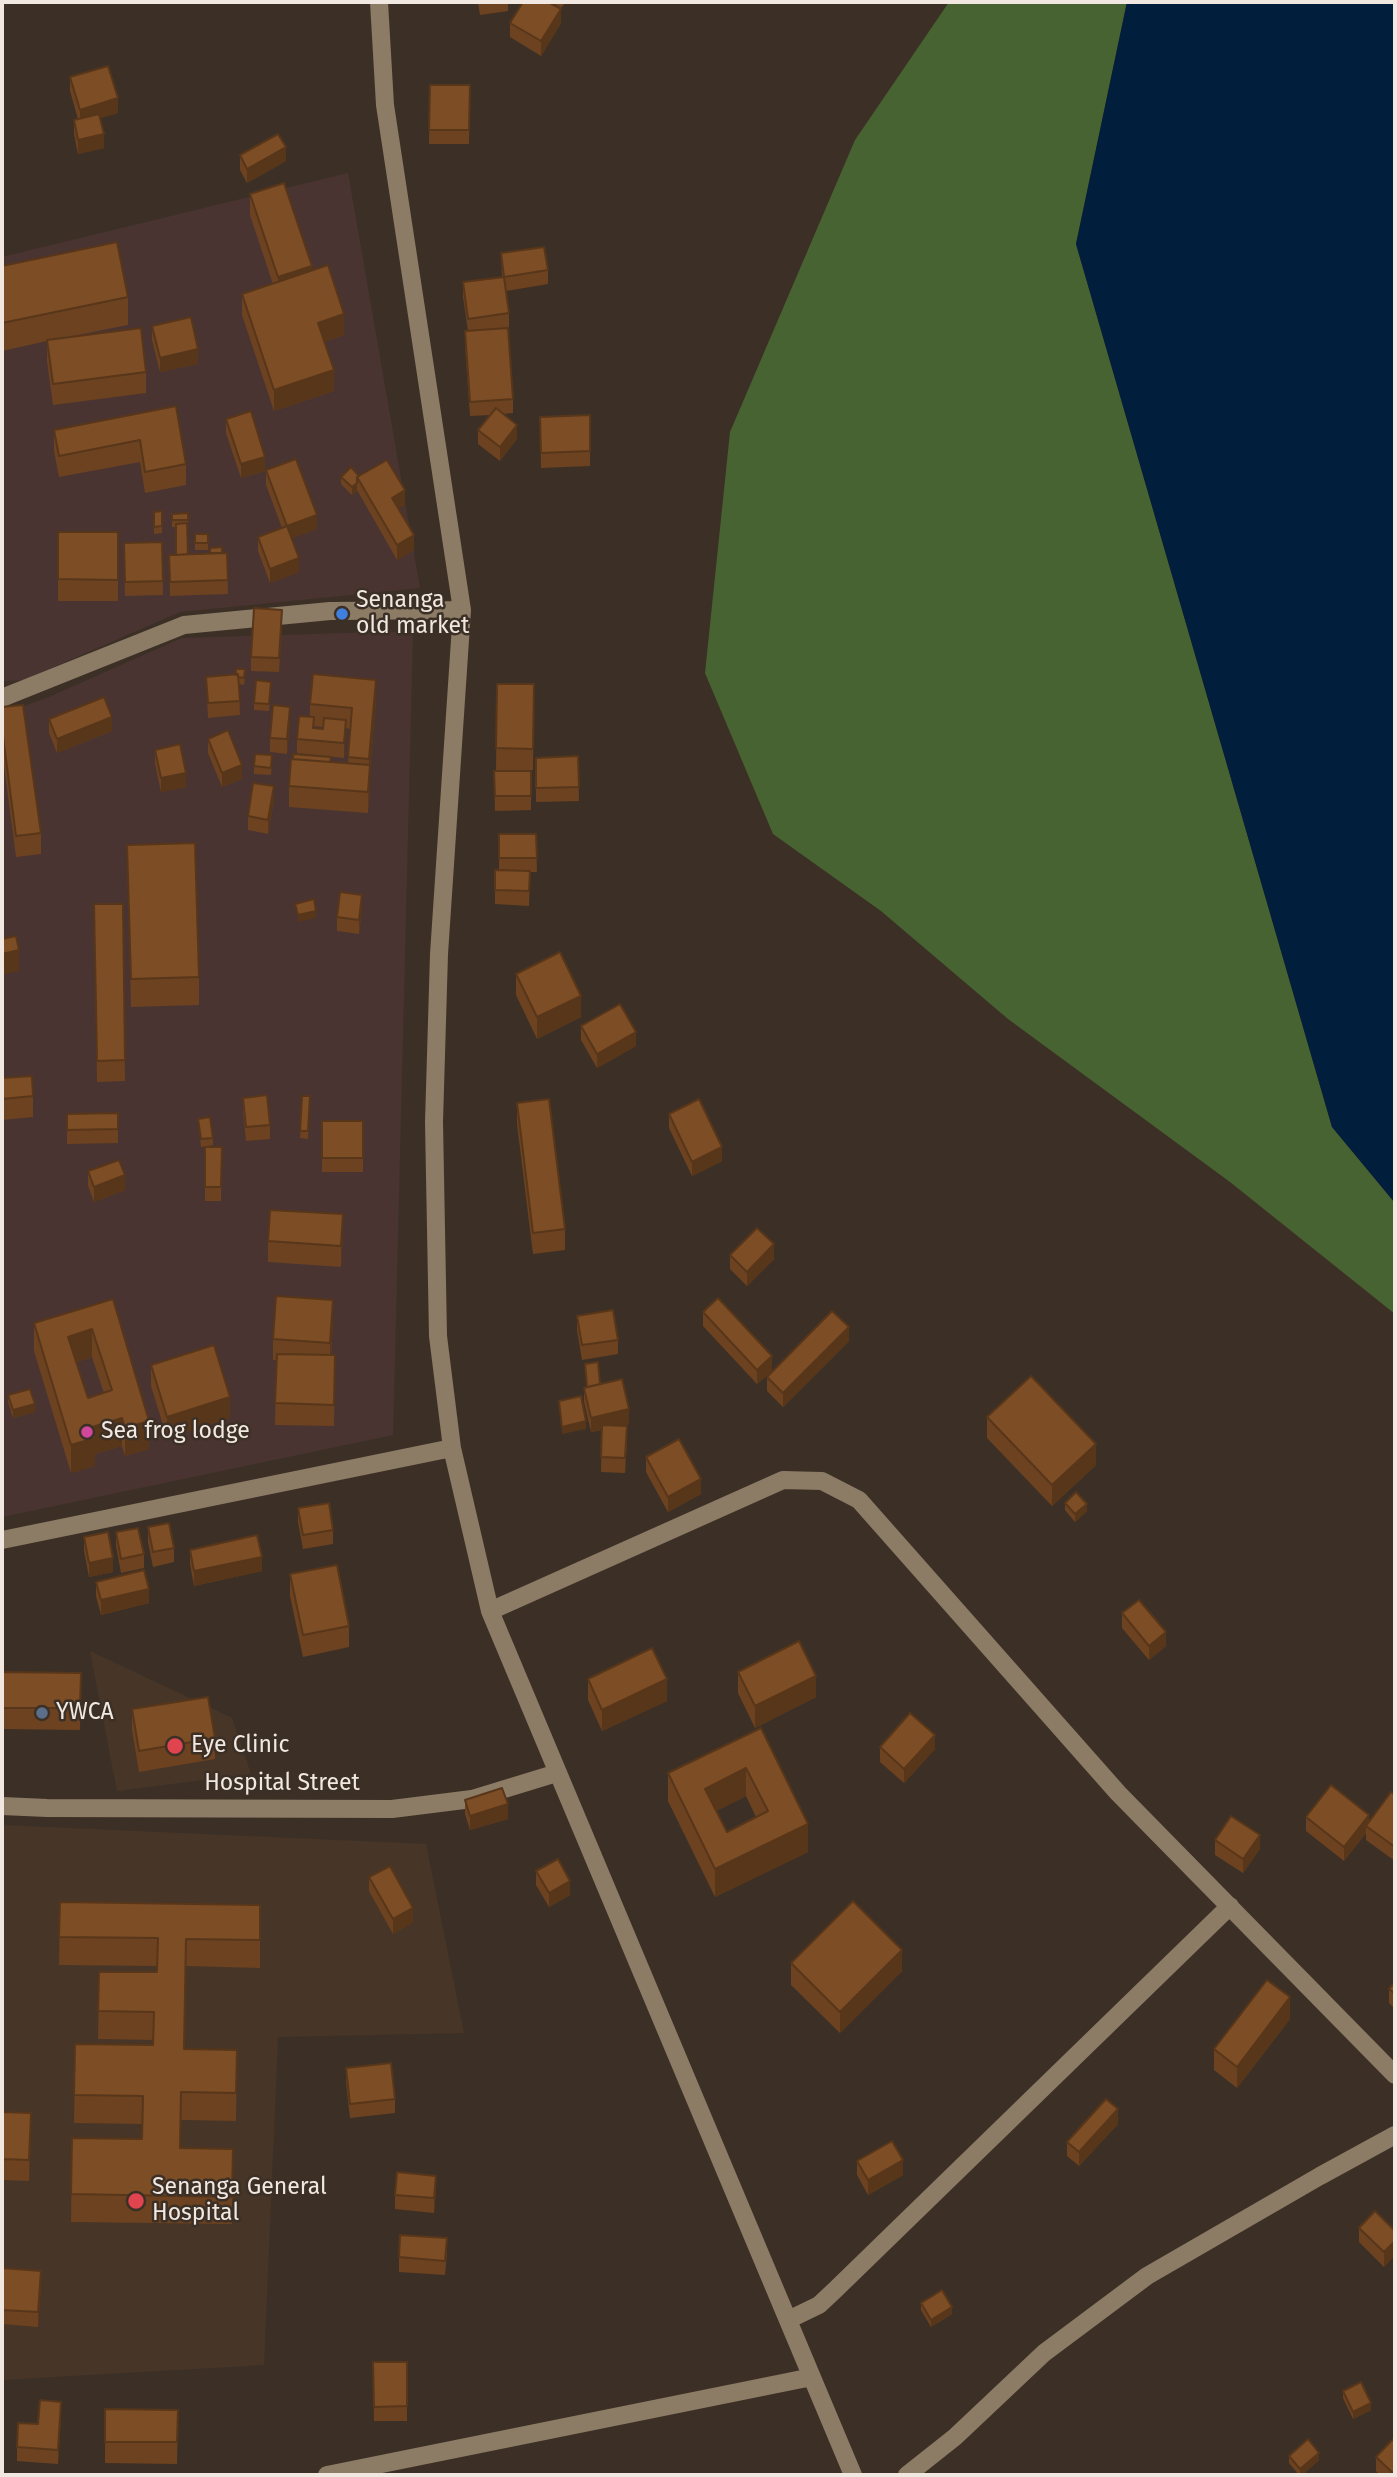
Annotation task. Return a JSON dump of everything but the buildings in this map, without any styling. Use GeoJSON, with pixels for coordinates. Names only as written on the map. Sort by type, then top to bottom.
{"type":"FeatureCollection","features":[{"type":"Feature","properties":{"kind":"street"},"geometry":{"type":"LineString","coordinates":[[379,2],[384,105],[462,610],[439,954],[434,1122],[438,1336],[452,1448],[490,1611],[853,2475]]}},
{"type":"Feature","properties":{"kind":"street"},"geometry":{"type":"LineString","coordinates":[[2,698],[184,625],[330,611],[462,610]]}},
{"type":"Feature","properties":{"kind":"street"},"geometry":{"type":"LineString","coordinates":[[2,1540],[452,1448]]}},
{"type":"Feature","properties":{"kind":"street"},"geometry":{"type":"LineString","coordinates":[[490,1611],[783,1480],[822,1481],[859,1500],[1118,1793],[1395,2075]]}},
{"type":"Feature","properties":{"kind":"street","name":"Hospital Street"},"geometry":{"type":"LineString","coordinates":[[2,1806],[392,1809],[472,1799],[557,1773]]}},
{"type":"Feature","properties":{"kind":"street"},"geometry":{"type":"LineString","coordinates":[[788,2320],[812,2310],[835,2290],[1230,1906]]}},
{"type":"Feature","properties":{"kind":"street"},"geometry":{"type":"LineString","coordinates":[[907,2475],[947,2444],[1044,2353],[1147,2276],[1320,2175],[1395,2136]]}},
{"type":"Feature","properties":{"kind":"street"},"geometry":{"type":"LineString","coordinates":[[327,2475],[408,2468],[812,2377]]}},
{"type":"Feature","properties":{"kind":"shaded area"},"geometry":{"type":"Polygon","coordinates":[[[348,173],[420,588],[180,612],[24,680],[2,681],[2,257],[348,173]]]}},
{"type":"Feature","properties":{"kind":"shaded area"},"geometry":{"type":"Polygon","coordinates":[[[413,631],[393,1435],[2,1517],[2,714],[49,697],[182,638],[413,631]]]}},
{"type":"Feature","properties":{"kind":"shaded area","name":"Eye Clinic"},"geometry":{"type":"Polygon","coordinates":[[[90,1651],[232,1718],[251,1774],[117,1791],[90,1651]]]}},
{"type":"Feature","properties":{"kind":"shaded area","name":"Senanga General Hospital"},"geometry":{"type":"Polygon","coordinates":[[[2,1825],[426,1844],[464,2033],[278,2037],[264,2365],[2,2380],[2,1825]]]}},
{"type":"Feature","properties":{"kind":"green space"},"geometry":{"type":"Polygon","coordinates":[[[949,2],[1127,2],[1076,244],[1332,1127],[1395,1203],[1395,1314],[1230,1182],[1008,1019],[881,911],[773,834],[705,673],[730,432],[855,140],[949,2]]]}},
{"type":"Feature","properties":{"kind":"water"},"geometry":{"type":"Polygon","coordinates":[[[1127,2],[1395,2],[1395,1203],[1332,1127],[1076,244],[1127,2]]]}},
{"type":"Feature","properties":{"kind":"place","name":"Senanga old market"},"geometry":{"type":"Point","coordinates":[342,614]}},
{"type":"Feature","properties":{"kind":"place","name":"Sea frog lodge"},"geometry":{"type":"Point","coordinates":[87,1432]}},
{"type":"Feature","properties":{"kind":"place","name":"YWCA"},"geometry":{"type":"Point","coordinates":[42,1713]}},
{"type":"Feature","properties":{"kind":"place","name":"Eye Clinic"},"geometry":{"type":"Point","coordinates":[175,1746]}},
{"type":"Feature","properties":{"kind":"place","name":"Senanga General Hospital"},"geometry":{"type":"Point","coordinates":[136,2201]}}]}
